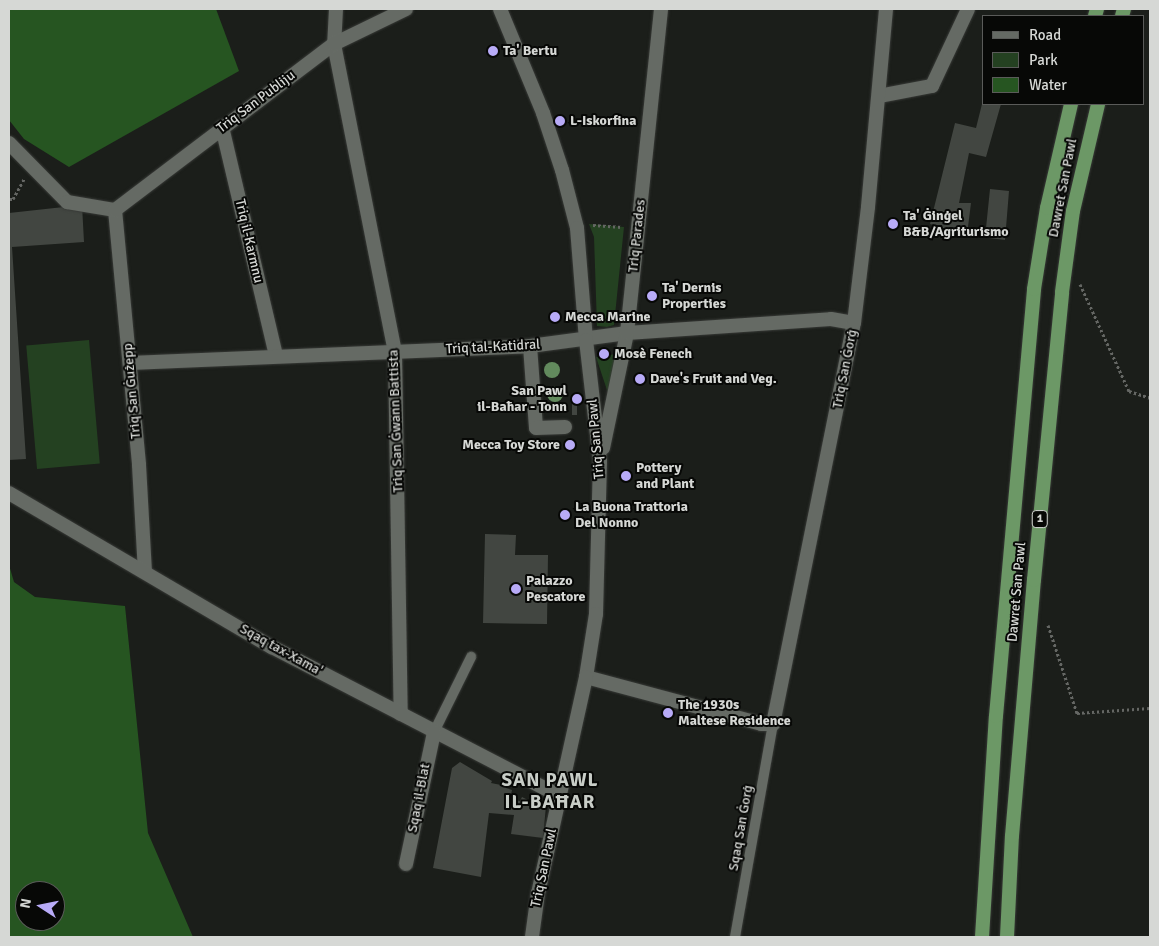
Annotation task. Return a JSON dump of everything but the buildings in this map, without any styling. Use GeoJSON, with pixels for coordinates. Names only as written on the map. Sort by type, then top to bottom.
{"type":"FeatureCollection","features":[{"type":"Feature","properties":{"kind":"highway","name":"Dawret San Pawl"},"geometry":{"type":"LineString","coordinates":[[982,937],[996,716],[1034,289],[1047,208],[1071,105]]}},
{"type":"Feature","properties":{"kind":"highway","name":"Dawret San Pawl"},"geometry":{"type":"LineString","coordinates":[[1007,937],[1012,836],[1030,620],[1065,275],[1073,211],[1098,105]]}},
{"type":"Feature","properties":{"kind":"street","name":"Triq San Ġwann Battista"},"geometry":{"type":"LineString","coordinates":[[336,9],[334,44],[395,351],[401,714]]}},
{"type":"Feature","properties":{"kind":"street","name":"Triq San Publiju"},"geometry":{"type":"LineString","coordinates":[[115,210],[222,127],[334,44],[406,9]]}},
{"type":"Feature","properties":{"kind":"street","name":"Triq San Pawl"},"geometry":{"type":"LineString","coordinates":[[500,9],[562,170],[577,228],[586,340],[600,461],[596,614],[586,677],[538,893],[532,937]]}},
{"type":"Feature","properties":{"kind":"street","name":"Triq Parades"},"geometry":{"type":"LineString","coordinates":[[600,461],[627,332],[660,9]]}},
{"type":"Feature","properties":{"kind":"street","name":"Triq San Ġorġ"},"geometry":{"type":"LineString","coordinates":[[774,724],[854,323],[879,96],[886,9]]}},
{"type":"Feature","properties":{"kind":"street"},"geometry":{"type":"LineString","coordinates":[[879,96],[932,86],[968,9]]}},
{"type":"Feature","properties":{"kind":"street","name":"Triq il-Karmnu"},"geometry":{"type":"LineString","coordinates":[[222,127],[276,355]]}},
{"type":"Feature","properties":{"kind":"street"},"geometry":{"type":"LineString","coordinates":[[9,143],[67,202],[115,210]]}},
{"type":"Feature","properties":{"kind":"street","name":"Triq San Ġużepp"},"geometry":{"type":"LineString","coordinates":[[115,210],[130,363],[145,572]]}},
{"type":"Feature","properties":{"kind":"street","name":"Triq tal-Katidral"},"geometry":{"type":"LineString","coordinates":[[130,363],[276,355],[530,346],[586,340],[627,332],[831,320],[854,323]]}},
{"type":"Feature","properties":{"kind":"street"},"geometry":{"type":"LineString","coordinates":[[530,346],[536,428],[565,426]]}},
{"type":"Feature","properties":{"kind":"street","name":"Sqaq tax-Xama'"},"geometry":{"type":"LineString","coordinates":[[9,493],[272,647],[560,796]]}},
{"type":"Feature","properties":{"kind":"street"},"geometry":{"type":"LineString","coordinates":[[586,677],[761,724],[774,724]]}},
{"type":"Feature","properties":{"kind":"street","name":"Sqaq il-Blat"},"geometry":{"type":"LineString","coordinates":[[406,864],[434,732]]}},
{"type":"Feature","properties":{"kind":"lane"},"geometry":{"type":"LineString","coordinates":[[434,732],[471,657]]}},
{"type":"Feature","properties":{"kind":"lane","name":"Sqaq San Ġorġ"},"geometry":{"type":"LineString","coordinates":[[735,937],[774,724]]}},
{"type":"Feature","properties":{"kind":"path"},"geometry":{"type":"LineString","coordinates":[[9,199],[14,199],[31,165]]}},
{"type":"Feature","properties":{"kind":"path"},"geometry":{"type":"LineString","coordinates":[[574,217],[589,224],[615,227],[639,223]]}},
{"type":"Feature","properties":{"kind":"path"},"geometry":{"type":"LineString","coordinates":[[1065,275],[1081,285],[1129,391],[1150,398]]}},
{"type":"Feature","properties":{"kind":"path"},"geometry":{"type":"LineString","coordinates":[[1045,616],[1076,713],[1150,708]]}},
{"type":"Feature","properties":{"kind":"green space"},"geometry":{"type":"Polygon","coordinates":[[[589,224],[624,227],[614,325],[607,327],[597,326],[594,237],[589,224]]]}},
{"type":"Feature","properties":{"kind":"green space"},"geometry":{"type":"Polygon","coordinates":[[[89,340],[100,464],[37,469],[26,345],[89,340]]]}},
{"type":"Feature","properties":{"kind":"green space"},"geometry":{"type":"Polygon","coordinates":[[[616,354],[609,396],[596,357],[616,354]]]}},
{"type":"Feature","properties":{"kind":"water"},"geometry":{"type":"Polygon","coordinates":[[[9,9],[216,9],[239,71],[69,167],[24,139],[9,120],[9,9]]]}},
{"type":"Feature","properties":{"kind":"water"},"geometry":{"type":"Polygon","coordinates":[[[9,565],[14,582],[35,597],[125,606],[148,833],[193,937],[9,937],[9,565]]]}},
{"type":"Feature","properties":{"kind":"place","name":"Ta' Bertu"},"geometry":{"type":"Point","coordinates":[493,51]}},
{"type":"Feature","properties":{"kind":"place","name":"L-Iskorfina"},"geometry":{"type":"Point","coordinates":[560,121]}},
{"type":"Feature","properties":{"kind":"place","name":"Ta' Ġinġel B&B/Agriturismo"},"geometry":{"type":"Point","coordinates":[893,224]}},
{"type":"Feature","properties":{"kind":"place","name":"Ta' Dernis Properties"},"geometry":{"type":"Point","coordinates":[652,296]}},
{"type":"Feature","properties":{"kind":"place","name":"Mecca Marine"},"geometry":{"type":"Point","coordinates":[555,317]}},
{"type":"Feature","properties":{"kind":"place","name":"Mosè Fenech"},"geometry":{"type":"Point","coordinates":[604,354]}},
{"type":"Feature","properties":{"kind":"place","name":"Dave's Fruit and Veg."},"geometry":{"type":"Point","coordinates":[640,379]}},
{"type":"Feature","properties":{"kind":"place","name":"San Pawl il-Baħar - Tonn"},"geometry":{"type":"Point","coordinates":[577,399]}},
{"type":"Feature","properties":{"kind":"place","name":"Mecca Toy Store"},"geometry":{"type":"Point","coordinates":[570,445]}},
{"type":"Feature","properties":{"kind":"place","name":"Pottery and Plant"},"geometry":{"type":"Point","coordinates":[626,476]}},
{"type":"Feature","properties":{"kind":"place","name":"La Buona Trattoria Del Nonno"},"geometry":{"type":"Point","coordinates":[565,515]}},
{"type":"Feature","properties":{"kind":"place","name":"Palazzo Pescatore"},"geometry":{"type":"Point","coordinates":[516,589]}},
{"type":"Feature","properties":{"kind":"place","name":"The 1930s Maltese Residence"},"geometry":{"type":"Point","coordinates":[668,713]}},
{"type":"Feature","properties":{"kind":"district","name":"SAN PAWL IL-BAĦAR"},"geometry":{"type":"Point","coordinates":[550,792]}}]}
